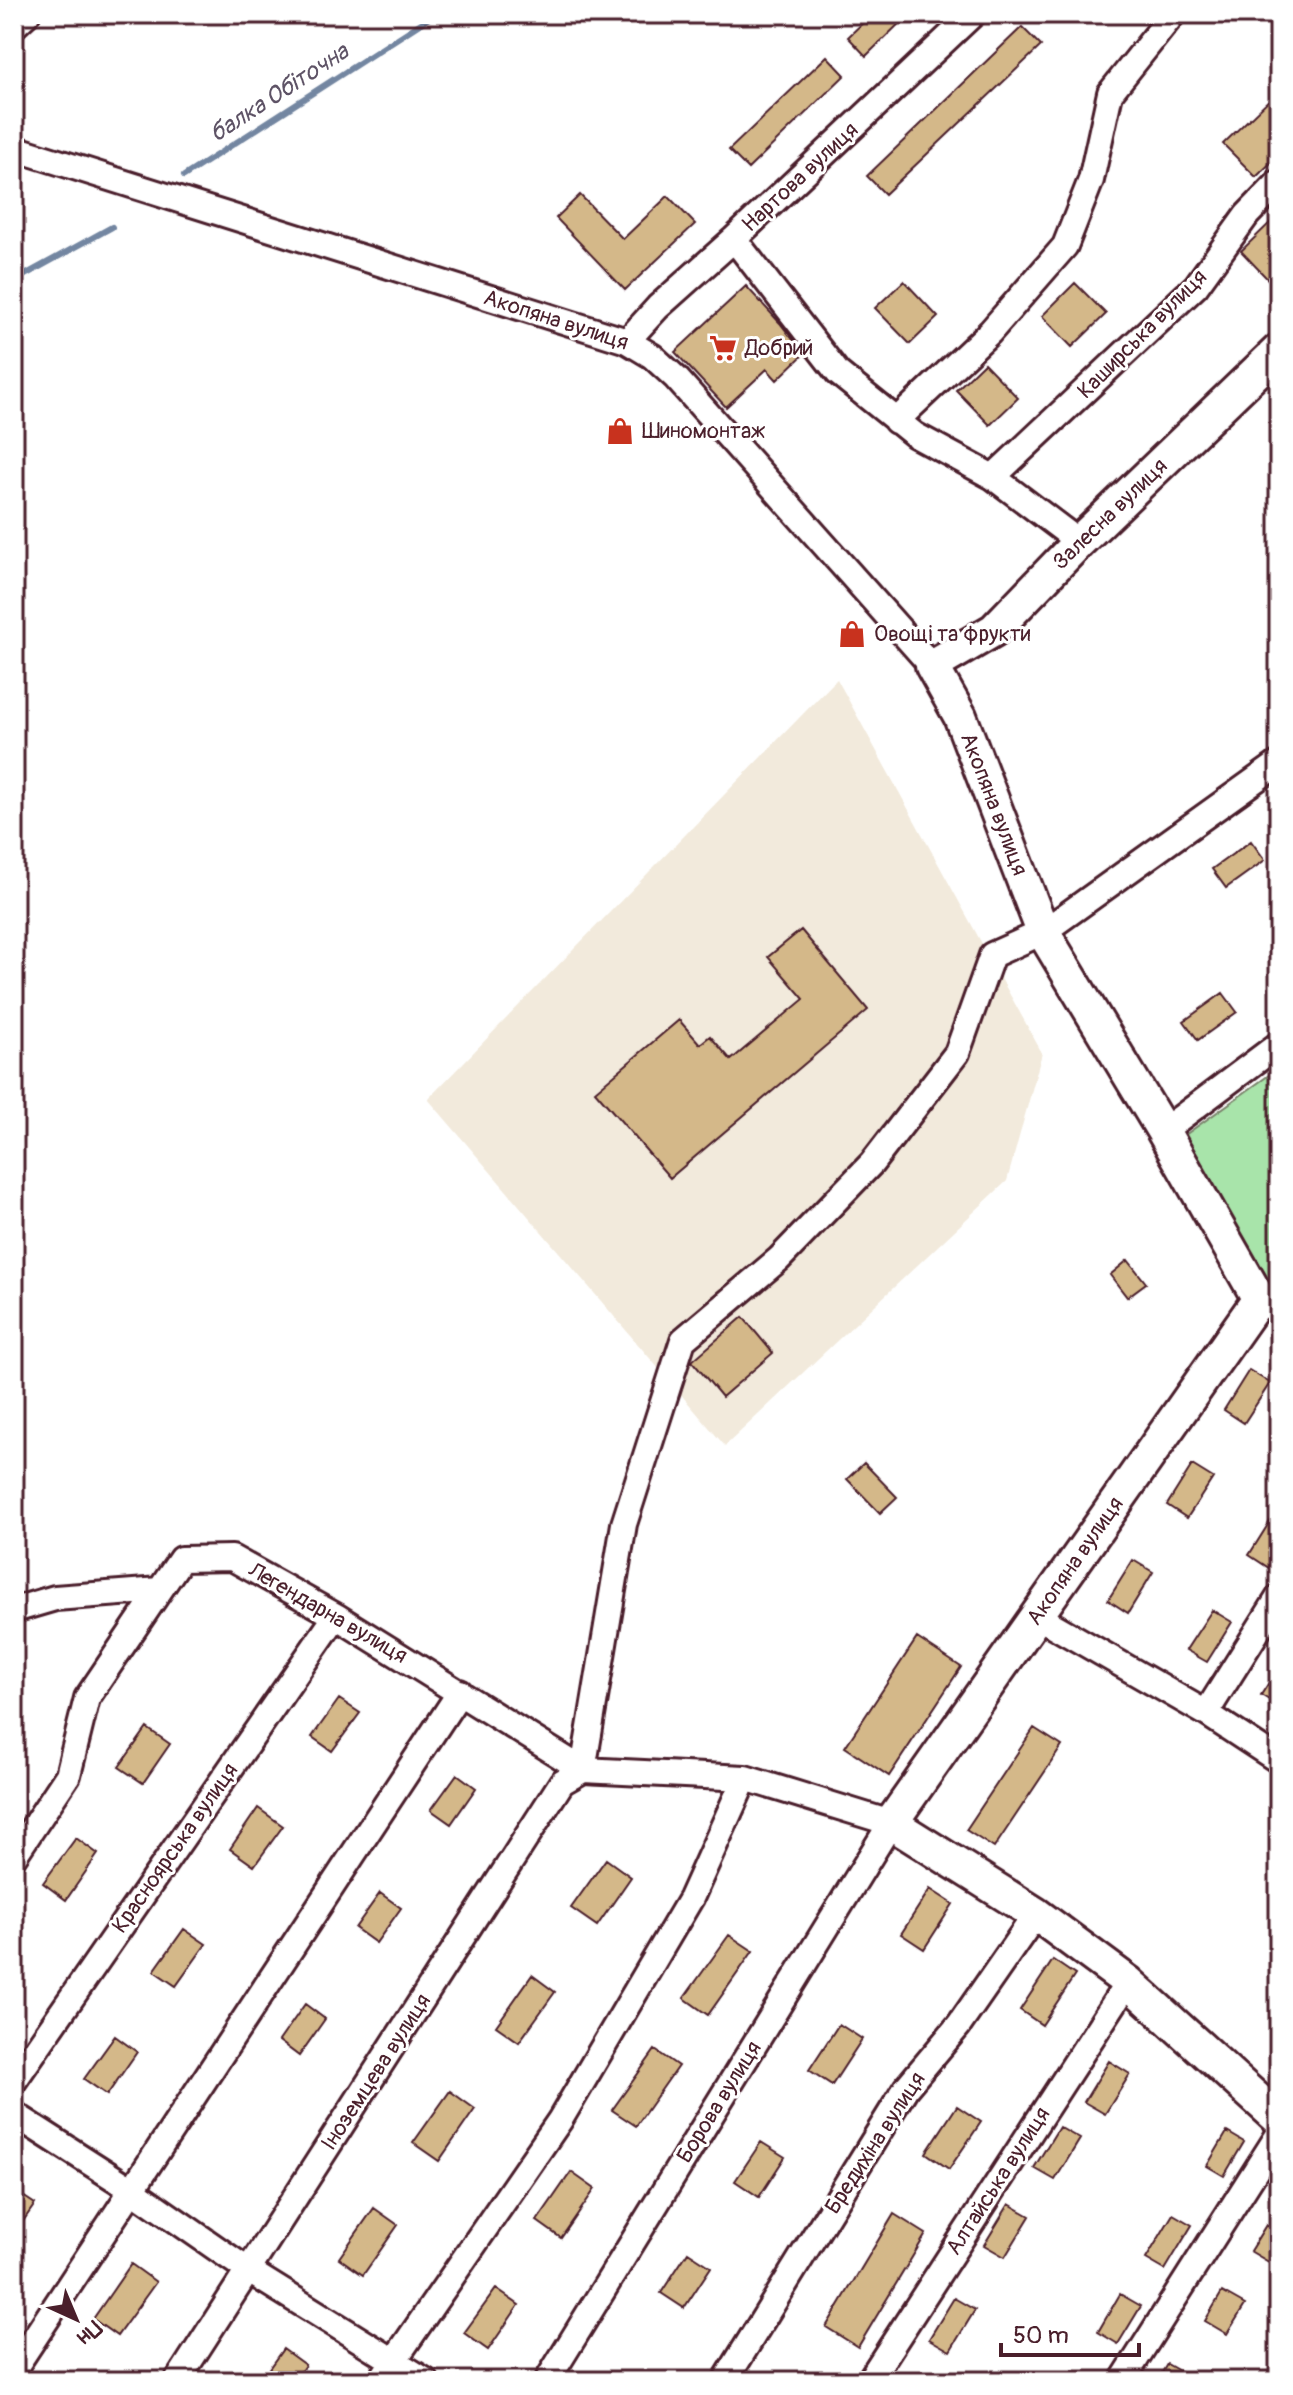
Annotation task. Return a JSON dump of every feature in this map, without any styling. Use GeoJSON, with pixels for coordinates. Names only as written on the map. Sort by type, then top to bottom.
{"type":"FeatureCollection","features":[{"type":"Feature","properties":{"kind":"main road","name":"Залесна вулиця"},"geometry":{"type":"LineString","coordinates":[[932,666],[994,630],[1079,542],[1279,350]]}},
{"type":"Feature","properties":{"kind":"main road","name":"Акопяна вулиця"},"geometry":{"type":"LineString","coordinates":[[891,1823],[1037,1616],[1269,1306],[1043,932],[960,716],[932,666]]}},
{"type":"Feature","properties":{"kind":"main road"},"geometry":{"type":"LineString","coordinates":[[891,1823],[1036,1914],[1128,1982],[1279,2119]]}},
{"type":"Feature","properties":{"kind":"street"},"geometry":{"type":"LineString","coordinates":[[14,26],[27,14]]}},
{"type":"Feature","properties":{"kind":"street","name":"Нартова вулиця"},"geometry":{"type":"LineString","coordinates":[[627,341],[658,307],[973,14]]}},
{"type":"Feature","properties":{"kind":"street"},"geometry":{"type":"LineString","coordinates":[[896,421],[990,332],[1065,246],[1091,180],[1110,93],[1173,14]]}},
{"type":"Feature","properties":{"kind":"street","name":"Акопяна вулиця"},"geometry":{"type":"LineString","coordinates":[[14,148],[627,341],[652,356],[676,378],[932,666]]}},
{"type":"Feature","properties":{"kind":"street","name":"Каширська вулиця"},"geometry":{"type":"LineString","coordinates":[[993,477],[1196,286],[1247,215],[1279,182]]}},
{"type":"Feature","properties":{"kind":"street"},"geometry":{"type":"LineString","coordinates":[[734,239],[838,373],[915,435],[993,477],[1079,542]]}},
{"type":"Feature","properties":{"kind":"street"},"geometry":{"type":"LineString","coordinates":[[891,1823],[745,1778],[583,1770],[624,1524],[683,1340],[779,1259],[872,1163],[957,1053],[992,955],[1043,932],[1279,763]]}},
{"type":"Feature","properties":{"kind":"street"},"geometry":{"type":"LineString","coordinates":[[1163,1131],[1279,1044]]}},
{"type":"Feature","properties":{"kind":"street","name":"Легендарна вулиця"},"geometry":{"type":"LineString","coordinates":[[160,1590],[181,1559],[232,1558],[336,1616],[583,1770]]}},
{"type":"Feature","properties":{"kind":"street"},"geometry":{"type":"LineString","coordinates":[[14,1610],[55,1598],[160,1590]]}},
{"type":"Feature","properties":{"kind":"street"},"geometry":{"type":"LineString","coordinates":[[14,1856],[68,1775],[87,1698],[160,1590]]}},
{"type":"Feature","properties":{"kind":"street"},"geometry":{"type":"LineString","coordinates":[[1206,1713],[1279,1597]]}},
{"type":"Feature","properties":{"kind":"street","name":"Красноярська вулиця"},"geometry":{"type":"LineString","coordinates":[[14,2081],[336,1616]]}},
{"type":"Feature","properties":{"kind":"street"},"geometry":{"type":"LineString","coordinates":[[1037,1616],[1206,1713],[1279,1761]]}},
{"type":"Feature","properties":{"kind":"street"},"geometry":{"type":"LineString","coordinates":[[14,2369],[460,1692]]}},
{"type":"Feature","properties":{"kind":"street","name":"Іноземцева вулиця"},"geometry":{"type":"LineString","coordinates":[[177,2381],[562,1782],[583,1770]]}},
{"type":"Feature","properties":{"kind":"street"},"geometry":{"type":"LineString","coordinates":[[380,2381],[560,2120],[691,1898],[745,1778]]}},
{"type":"Feature","properties":{"kind":"street","name":"Борова вулиця"},"geometry":{"type":"LineString","coordinates":[[547,2381],[891,1823]]}},
{"type":"Feature","properties":{"kind":"street","name":"Бредихіна вулиця"},"geometry":{"type":"LineString","coordinates":[[725,2381],[906,2088],[959,2025],[1036,1914]]}},
{"type":"Feature","properties":{"kind":"street","name":"Алтайська вулиця"},"geometry":{"type":"LineString","coordinates":[[869,2381],[1128,1982]]}},
{"type":"Feature","properties":{"kind":"street"},"geometry":{"type":"LineString","coordinates":[[14,2114],[131,2189],[249,2271],[426,2381]]}},
{"type":"Feature","properties":{"kind":"street"},"geometry":{"type":"LineString","coordinates":[[1122,2381],[1279,2134]]}},
{"type":"Feature","properties":{"kind":"shaded area"},"geometry":{"type":"Polygon","coordinates":[[[837,679],[1042,1053],[1007,1181],[725,1446],[428,1099],[837,679]]]}},
{"type":"Feature","properties":{"kind":"green space"},"geometry":{"type":"Polygon","coordinates":[[[1279,1068],[1279,1300],[1271,1295],[1178,1140],[1279,1068]]]}},
{"type":"Feature","properties":{"kind":"building"},"geometry":{"type":"Polygon","coordinates":[[[872,14],[909,14],[866,56],[848,37],[872,14]]]}},
{"type":"Feature","properties":{"kind":"building"},"geometry":{"type":"Polygon","coordinates":[[[1022,27],[1041,46],[885,194],[867,176],[1022,27]]]}},
{"type":"Feature","properties":{"kind":"building"},"geometry":{"type":"Polygon","coordinates":[[[827,56],[845,75],[748,169],[729,150],[827,56]]]}},
{"type":"Feature","properties":{"kind":"building"},"geometry":{"type":"Polygon","coordinates":[[[1279,90],[1279,155],[1256,177],[1223,144],[1279,90]]]}},
{"type":"Feature","properties":{"kind":"building"},"geometry":{"type":"Polygon","coordinates":[[[580,195],[623,239],[668,196],[695,224],[625,290],[556,218],[580,195]]]}},
{"type":"Feature","properties":{"kind":"building"},"geometry":{"type":"Polygon","coordinates":[[[1279,214],[1279,291],[1241,251],[1279,214]]]}},
{"type":"Feature","properties":{"kind":"building"},"geometry":{"type":"Polygon","coordinates":[[[904,281],[938,317],[910,344],[875,308],[904,281]]]}},
{"type":"Feature","properties":{"kind":"building"},"geometry":{"type":"Polygon","coordinates":[[[1075,283],[1106,314],[1072,347],[1042,316],[1075,283]]]}},
{"type":"Feature","properties":{"kind":"building"},"geometry":{"type":"Polygon","coordinates":[[[746,286],[804,354],[777,380],[767,369],[726,407],[675,352],[746,286]]]}},
{"type":"Feature","properties":{"kind":"building"},"geometry":{"type":"Polygon","coordinates":[[[984,363],[1018,398],[990,425],[956,390],[984,363]]]}},
{"type":"Feature","properties":{"kind":"building"},"geometry":{"type":"Polygon","coordinates":[[[1251,841],[1265,860],[1226,888],[1212,869],[1251,841]]]}},
{"type":"Feature","properties":{"kind":"building"},"geometry":{"type":"Polygon","coordinates":[[[801,930],[868,1010],[670,1178],[595,1091],[679,1020],[700,1044],[710,1036],[731,1060],[804,999],[768,957],[801,930]]]}},
{"type":"Feature","properties":{"kind":"building"},"geometry":{"type":"Polygon","coordinates":[[[1223,993],[1237,1012],[1198,1040],[1184,1021],[1223,993]]]}},
{"type":"Feature","properties":{"kind":"building"},"geometry":{"type":"Polygon","coordinates":[[[1128,1260],[1146,1283],[1127,1297],[1110,1275],[1128,1260]]]}},
{"type":"Feature","properties":{"kind":"building"},"geometry":{"type":"Polygon","coordinates":[[[743,1317],[773,1353],[722,1397],[692,1361],[743,1317]]]}},
{"type":"Feature","properties":{"kind":"building"},"geometry":{"type":"Polygon","coordinates":[[[1249,1370],[1270,1383],[1244,1423],[1224,1410],[1249,1370]]]}},
{"type":"Feature","properties":{"kind":"building"},"geometry":{"type":"Polygon","coordinates":[[[864,1463],[897,1497],[880,1513],[847,1479],[864,1463]]]}},
{"type":"Feature","properties":{"kind":"building"},"geometry":{"type":"Polygon","coordinates":[[[1192,1465],[1213,1478],[1187,1518],[1167,1505],[1192,1465]]]}},
{"type":"Feature","properties":{"kind":"building"},"geometry":{"type":"Polygon","coordinates":[[[1279,1507],[1279,1552],[1269,1568],[1249,1555],[1279,1507]]]}},
{"type":"Feature","properties":{"kind":"building"},"geometry":{"type":"Polygon","coordinates":[[[1133,1560],[1153,1572],[1128,1613],[1108,1600],[1133,1560]]]}},
{"type":"Feature","properties":{"kind":"building"},"geometry":{"type":"Polygon","coordinates":[[[1212,1610],[1232,1622],[1207,1662],[1186,1650],[1212,1610]]]}},
{"type":"Feature","properties":{"kind":"building"},"geometry":{"type":"Polygon","coordinates":[[[917,1638],[961,1667],[889,1776],[845,1747],[917,1638]]]}},
{"type":"Feature","properties":{"kind":"building"},"geometry":{"type":"Polygon","coordinates":[[[1279,1667],[1279,1706],[1261,1695],[1279,1667]]]}},
{"type":"Feature","properties":{"kind":"building"},"geometry":{"type":"Polygon","coordinates":[[[339,1699],[360,1713],[332,1751],[312,1737],[339,1699]]]}},
{"type":"Feature","properties":{"kind":"building"},"geometry":{"type":"Polygon","coordinates":[[[147,1728],[170,1744],[143,1783],[119,1767],[147,1728]]]}},
{"type":"Feature","properties":{"kind":"building"},"geometry":{"type":"Polygon","coordinates":[[[1034,1728],[1062,1746],[994,1848],[966,1830],[1034,1728]]]}},
{"type":"Feature","properties":{"kind":"building"},"geometry":{"type":"Polygon","coordinates":[[[457,1774],[476,1788],[451,1824],[431,1810],[457,1774]]]}},
{"type":"Feature","properties":{"kind":"building"},"geometry":{"type":"Polygon","coordinates":[[[258,1808],[283,1826],[254,1866],[230,1849],[258,1808]]]}},
{"type":"Feature","properties":{"kind":"building"},"geometry":{"type":"Polygon","coordinates":[[[76,1838],[98,1854],[66,1900],[43,1883],[76,1838]]]}},
{"type":"Feature","properties":{"kind":"building"},"geometry":{"type":"Polygon","coordinates":[[[606,1859],[631,1877],[597,1926],[571,1908],[606,1859]]]}},
{"type":"Feature","properties":{"kind":"building"},"geometry":{"type":"Polygon","coordinates":[[[930,1889],[953,1904],[924,1949],[901,1934],[930,1889]]]}},
{"type":"Feature","properties":{"kind":"building"},"geometry":{"type":"Polygon","coordinates":[[[380,1893],[401,1908],[376,1943],[355,1928],[380,1893]]]}},
{"type":"Feature","properties":{"kind":"building"},"geometry":{"type":"Polygon","coordinates":[[[184,1929],[206,1944],[176,1986],[154,1971],[184,1929]]]}},
{"type":"Feature","properties":{"kind":"building"},"geometry":{"type":"Polygon","coordinates":[[[729,1935],[753,1951],[708,2015],[684,1998],[729,1935]]]}},
{"type":"Feature","properties":{"kind":"building"},"geometry":{"type":"Polygon","coordinates":[[[1053,1960],[1075,1975],[1042,2025],[1020,2010],[1053,1960]]]}},
{"type":"Feature","properties":{"kind":"building"},"geometry":{"type":"Polygon","coordinates":[[[532,1975],[555,1992],[519,2042],[496,2026],[532,1975]]]}},
{"type":"Feature","properties":{"kind":"building"},"geometry":{"type":"Polygon","coordinates":[[[305,2004],[325,2019],[299,2056],[279,2041],[305,2004]]]}},
{"type":"Feature","properties":{"kind":"building"},"geometry":{"type":"Polygon","coordinates":[[[839,2024],[862,2039],[832,2085],[809,2070],[839,2024]]]}},
{"type":"Feature","properties":{"kind":"building"},"geometry":{"type":"Polygon","coordinates":[[[115,2036],[137,2052],[107,2095],[84,2079],[115,2036]]]}},
{"type":"Feature","properties":{"kind":"building"},"geometry":{"type":"Polygon","coordinates":[[[655,2050],[678,2066],[636,2126],[612,2110],[655,2050]]]}},
{"type":"Feature","properties":{"kind":"building"},"geometry":{"type":"Polygon","coordinates":[[[1109,2061],[1130,2074],[1105,2114],[1084,2102],[1109,2061]]]}},
{"type":"Feature","properties":{"kind":"building"},"geometry":{"type":"Polygon","coordinates":[[[450,2091],[475,2109],[439,2161],[413,2143],[450,2091]]]}},
{"type":"Feature","properties":{"kind":"building"},"geometry":{"type":"Polygon","coordinates":[[[957,2106],[981,2122],[949,2169],[926,2153],[957,2106]]]}},
{"type":"Feature","properties":{"kind":"building"},"geometry":{"type":"Polygon","coordinates":[[[1059,2127],[1080,2139],[1055,2180],[1034,2168],[1059,2127]]]}},
{"type":"Feature","properties":{"kind":"building"},"geometry":{"type":"Polygon","coordinates":[[[1227,2132],[1244,2142],[1224,2176],[1207,2166],[1227,2132]]]}},
{"type":"Feature","properties":{"kind":"building"},"geometry":{"type":"Polygon","coordinates":[[[761,2142],[785,2157],[759,2197],[735,2181],[761,2142]]]}},
{"type":"Feature","properties":{"kind":"building"},"geometry":{"type":"Polygon","coordinates":[[[571,2172],[595,2189],[561,2238],[537,2221],[571,2172]]]}},
{"type":"Feature","properties":{"kind":"building"},"geometry":{"type":"Polygon","coordinates":[[[14,2190],[35,2204],[14,2234],[14,2190]]]}},
{"type":"Feature","properties":{"kind":"building"},"geometry":{"type":"Polygon","coordinates":[[[1009,2204],[1030,2216],[1005,2257],[984,2245],[1009,2204]]]}},
{"type":"Feature","properties":{"kind":"building"},"geometry":{"type":"Polygon","coordinates":[[[374,2208],[398,2225],[363,2275],[339,2258],[374,2208]]]}},
{"type":"Feature","properties":{"kind":"building"},"geometry":{"type":"Polygon","coordinates":[[[894,2214],[926,2234],[858,2347],[826,2327],[894,2214]]]}},
{"type":"Feature","properties":{"kind":"building"},"geometry":{"type":"Polygon","coordinates":[[[1173,2214],[1192,2225],[1165,2270],[1146,2259],[1173,2214]]]}},
{"type":"Feature","properties":{"kind":"building"},"geometry":{"type":"Polygon","coordinates":[[[1266,2225],[1279,2233],[1279,2268],[1250,2251],[1266,2225]]]}},
{"type":"Feature","properties":{"kind":"building"},"geometry":{"type":"Polygon","coordinates":[[[688,2252],[711,2267],[684,2308],[661,2293],[688,2252]]]}},
{"type":"Feature","properties":{"kind":"building"},"geometry":{"type":"Polygon","coordinates":[[[131,2264],[156,2282],[117,2336],[93,2319],[131,2264]]]}},
{"type":"Feature","properties":{"kind":"building"},"geometry":{"type":"Polygon","coordinates":[[[496,2289],[519,2305],[488,2350],[464,2333],[496,2289]]]}},
{"type":"Feature","properties":{"kind":"building"},"geometry":{"type":"Polygon","coordinates":[[[1222,2292],[1245,2305],[1227,2334],[1205,2321],[1222,2292]]]}},
{"type":"Feature","properties":{"kind":"building"},"geometry":{"type":"Polygon","coordinates":[[[1120,2294],[1141,2306],[1118,2344],[1098,2332],[1120,2294]]]}},
{"type":"Feature","properties":{"kind":"building"},"geometry":{"type":"Polygon","coordinates":[[[954,2298],[975,2310],[950,2351],[929,2339],[954,2298]]]}},
{"type":"Feature","properties":{"kind":"building"},"geometry":{"type":"Polygon","coordinates":[[[283,2349],[305,2365],[294,2381],[260,2381],[283,2349]]]}},
{"type":"Feature","properties":{"kind":"building"},"geometry":{"type":"Polygon","coordinates":[[[1167,2364],[1197,2381],[1157,2381],[1167,2364]]]}},
{"type":"Feature","properties":{"kind":"waterway","name":"балка Обіточна"},"geometry":{"type":"LineString","coordinates":[[184,176],[435,14]]}},
{"type":"Feature","properties":{"kind":"waterway","name":"балка Обіточна"},"geometry":{"type":"LineString","coordinates":[[14,281],[112,227]]}},
{"type":"Feature","properties":{"kind":"place","name":"Добрий"},"geometry":{"type":"Point","coordinates":[723,348]}},
{"type":"Feature","properties":{"kind":"place","name":"Шиномонтаж"},"geometry":{"type":"Point","coordinates":[620,431]}},
{"type":"Feature","properties":{"kind":"place","name":"Овощі та фрукти"},"geometry":{"type":"Point","coordinates":[852,634]}}]}
